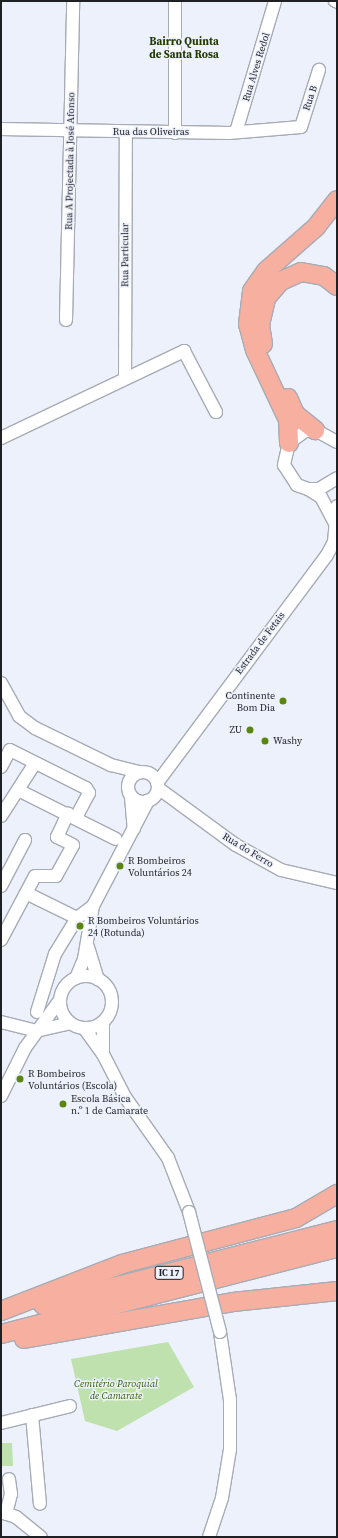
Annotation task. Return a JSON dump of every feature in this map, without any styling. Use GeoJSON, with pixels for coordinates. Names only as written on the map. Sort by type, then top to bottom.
{"type":"FeatureCollection","features":[{"type":"Feature","properties":{"kind":"highway"},"geometry":{"type":"LineString","coordinates":[[289,443],[288,420],[255,350],[248,324],[252,291],[266,271],[316,227],[337,200]]}},
{"type":"Feature","properties":{"kind":"highway"},"geometry":{"type":"LineString","coordinates":[[330,436],[295,414],[263,345],[260,325],[266,298],[281,281],[301,272],[324,276],[337,286]]}},
{"type":"Feature","properties":{"kind":"highway"},"geometry":{"type":"LineString","coordinates":[[1,1311],[122,1264],[296,1218],[337,1194]]}},
{"type":"Feature","properties":{"kind":"highway","name":"IC 17"},"geometry":{"type":"LineString","coordinates":[[1,1316],[337,1230]]}},
{"type":"Feature","properties":{"kind":"highway","name":"IC 17"},"geometry":{"type":"LineString","coordinates":[[1,1334],[337,1248]]}},
{"type":"Feature","properties":{"kind":"highway"},"geometry":{"type":"LineString","coordinates":[[1,1345],[115,1321],[337,1291]]}},
{"type":"Feature","properties":{"kind":"street","name":"Rua A Projectada à José Afonso"},"geometry":{"type":"LineString","coordinates":[[66,320],[71,131],[72,1]]}},
{"type":"Feature","properties":{"kind":"street"},"geometry":{"type":"LineString","coordinates":[[175,1],[175,133]]}},
{"type":"Feature","properties":{"kind":"street","name":"Rua Alves Redol"},"geometry":{"type":"LineString","coordinates":[[236,132],[275,1]]}},
{"type":"Feature","properties":{"kind":"street","name":"Rua B"},"geometry":{"type":"LineString","coordinates":[[301,127],[319,70]]}},
{"type":"Feature","properties":{"kind":"street","name":"Rua das Oliveiras"},"geometry":{"type":"LineString","coordinates":[[1,129],[175,133],[236,132],[301,127]]}},
{"type":"Feature","properties":{"kind":"street","name":"Rua Particular"},"geometry":{"type":"LineString","coordinates":[[124,378],[126,132]]}},
{"type":"Feature","properties":{"kind":"street"},"geometry":{"type":"LineString","coordinates":[[1,438],[124,378],[184,351],[216,412]]}},
{"type":"Feature","properties":{"kind":"street"},"geometry":{"type":"LineString","coordinates":[[330,436],[296,436],[289,443],[284,465],[288,476],[321,498],[337,526]]}},
{"type":"Feature","properties":{"kind":"street"},"geometry":{"type":"LineString","coordinates":[[308,489],[319,489],[337,478]]}},
{"type":"Feature","properties":{"kind":"street","name":"Estrada de Fetais"},"geometry":{"type":"LineString","coordinates":[[93,906],[134,829],[157,793],[176,757],[327,555],[337,526],[337,506]]}},
{"type":"Feature","properties":{"kind":"street"},"geometry":{"type":"LineString","coordinates":[[1,682],[19,716],[35,728],[111,765],[143,772],[157,793]]}},
{"type":"Feature","properties":{"kind":"street"},"geometry":{"type":"LineString","coordinates":[[1,767],[10,750],[35,764],[86,788],[89,793],[72,815],[58,837],[73,845],[56,876],[35,876],[1,940]]}},
{"type":"Feature","properties":{"kind":"street","name":"Estrada de Fetais"},"geometry":{"type":"LineString","coordinates":[[143,772],[176,757]]}},
{"type":"Feature","properties":{"kind":"street"},"geometry":{"type":"LineString","coordinates":[[1,816],[20,791],[35,764]]}},
{"type":"Feature","properties":{"kind":"street"},"geometry":{"type":"LineString","coordinates":[[111,765],[130,793]]}},
{"type":"Feature","properties":{"kind":"street"},"geometry":{"type":"LineString","coordinates":[[134,829],[130,793],[131,778],[143,772]]}},
{"type":"Feature","properties":{"kind":"street"},"geometry":{"type":"LineString","coordinates":[[20,791],[72,815],[116,839]]}},
{"type":"Feature","properties":{"kind":"street"},"geometry":{"type":"LineString","coordinates":[[130,793],[157,793]]}},
{"type":"Feature","properties":{"kind":"street","name":"Rua do Ferro"},"geometry":{"type":"LineString","coordinates":[[157,793],[236,845],[281,870],[337,883]]}},
{"type":"Feature","properties":{"kind":"street"},"geometry":{"type":"LineString","coordinates":[[1,886],[24,840]]}},
{"type":"Feature","properties":{"kind":"street"},"geometry":{"type":"LineString","coordinates":[[26,893],[77,918]]}},
{"type":"Feature","properties":{"kind":"street"},"geometry":{"type":"LineString","coordinates":[[37,1012],[55,954],[77,918],[93,906]]}},
{"type":"Feature","properties":{"kind":"street"},"geometry":{"type":"LineString","coordinates":[[1,1096],[36,1031],[60,1000],[65,987],[76,978],[87,945],[93,906]]}},
{"type":"Feature","properties":{"kind":"street"},"geometry":{"type":"LineString","coordinates":[[87,945],[98,979]]}},
{"type":"Feature","properties":{"kind":"street"},"geometry":{"type":"LineString","coordinates":[[76,978],[98,979],[105,984],[112,999],[109,1015],[103,1022],[84,1028]]}},
{"type":"Feature","properties":{"kind":"street"},"geometry":{"type":"LineString","coordinates":[[60,1000],[64,1016],[70,1023],[84,1028],[103,1054],[125,1097],[168,1158],[189,1212],[220,1332],[230,1400],[230,1449],[222,1498],[209,1537]]}},
{"type":"Feature","properties":{"kind":"street"},"geometry":{"type":"LineString","coordinates":[[1,1022],[36,1031],[70,1023]]}},
{"type":"Feature","properties":{"kind":"street"},"geometry":{"type":"LineString","coordinates":[[103,1022],[103,1054]]}},
{"type":"Feature","properties":{"kind":"street"},"geometry":{"type":"LineString","coordinates":[[1,1423],[70,1406]]}},
{"type":"Feature","properties":{"kind":"street"},"geometry":{"type":"LineString","coordinates":[[32,1415],[40,1504]]}},
{"type":"Feature","properties":{"kind":"street"},"geometry":{"type":"LineString","coordinates":[[9,1479],[12,1494],[4,1513],[16,1517],[41,1537]]}},
{"type":"Feature","properties":{"kind":"green space","name":"Cemitério Paroquial de Camarate"},"geometry":{"type":"Polygon","coordinates":[[[168,1342],[194,1387],[117,1431],[85,1421],[71,1359],[168,1342]]]}},
{"type":"Feature","properties":{"kind":"green space"},"geometry":{"type":"Polygon","coordinates":[[[1,1443],[12,1443],[13,1466],[1,1466],[1,1443]]]}},
{"type":"Feature","properties":{"kind":"place","name":"Continente Bom Dia"},"geometry":{"type":"Point","coordinates":[283,701]}},
{"type":"Feature","properties":{"kind":"place","name":"ZU"},"geometry":{"type":"Point","coordinates":[250,730]}},
{"type":"Feature","properties":{"kind":"place","name":"Washy"},"geometry":{"type":"Point","coordinates":[265,741]}},
{"type":"Feature","properties":{"kind":"place","name":"R Bombeiros Voluntários 24"},"geometry":{"type":"Point","coordinates":[120,866]}},
{"type":"Feature","properties":{"kind":"place","name":"R Bombeiros Voluntários 24 (Rotunda)"},"geometry":{"type":"Point","coordinates":[80,926]}},
{"type":"Feature","properties":{"kind":"place","name":"R Bombeiros Voluntários (Escola)"},"geometry":{"type":"Point","coordinates":[20,1079]}},
{"type":"Feature","properties":{"kind":"place","name":"Escola Básica n.º 1 de Camarate"},"geometry":{"type":"Point","coordinates":[63,1104]}},
{"type":"Feature","properties":{"kind":"district","name":"Bairro Quinta de Santa Rosa"},"geometry":{"type":"Point","coordinates":[184,49]}}]}
